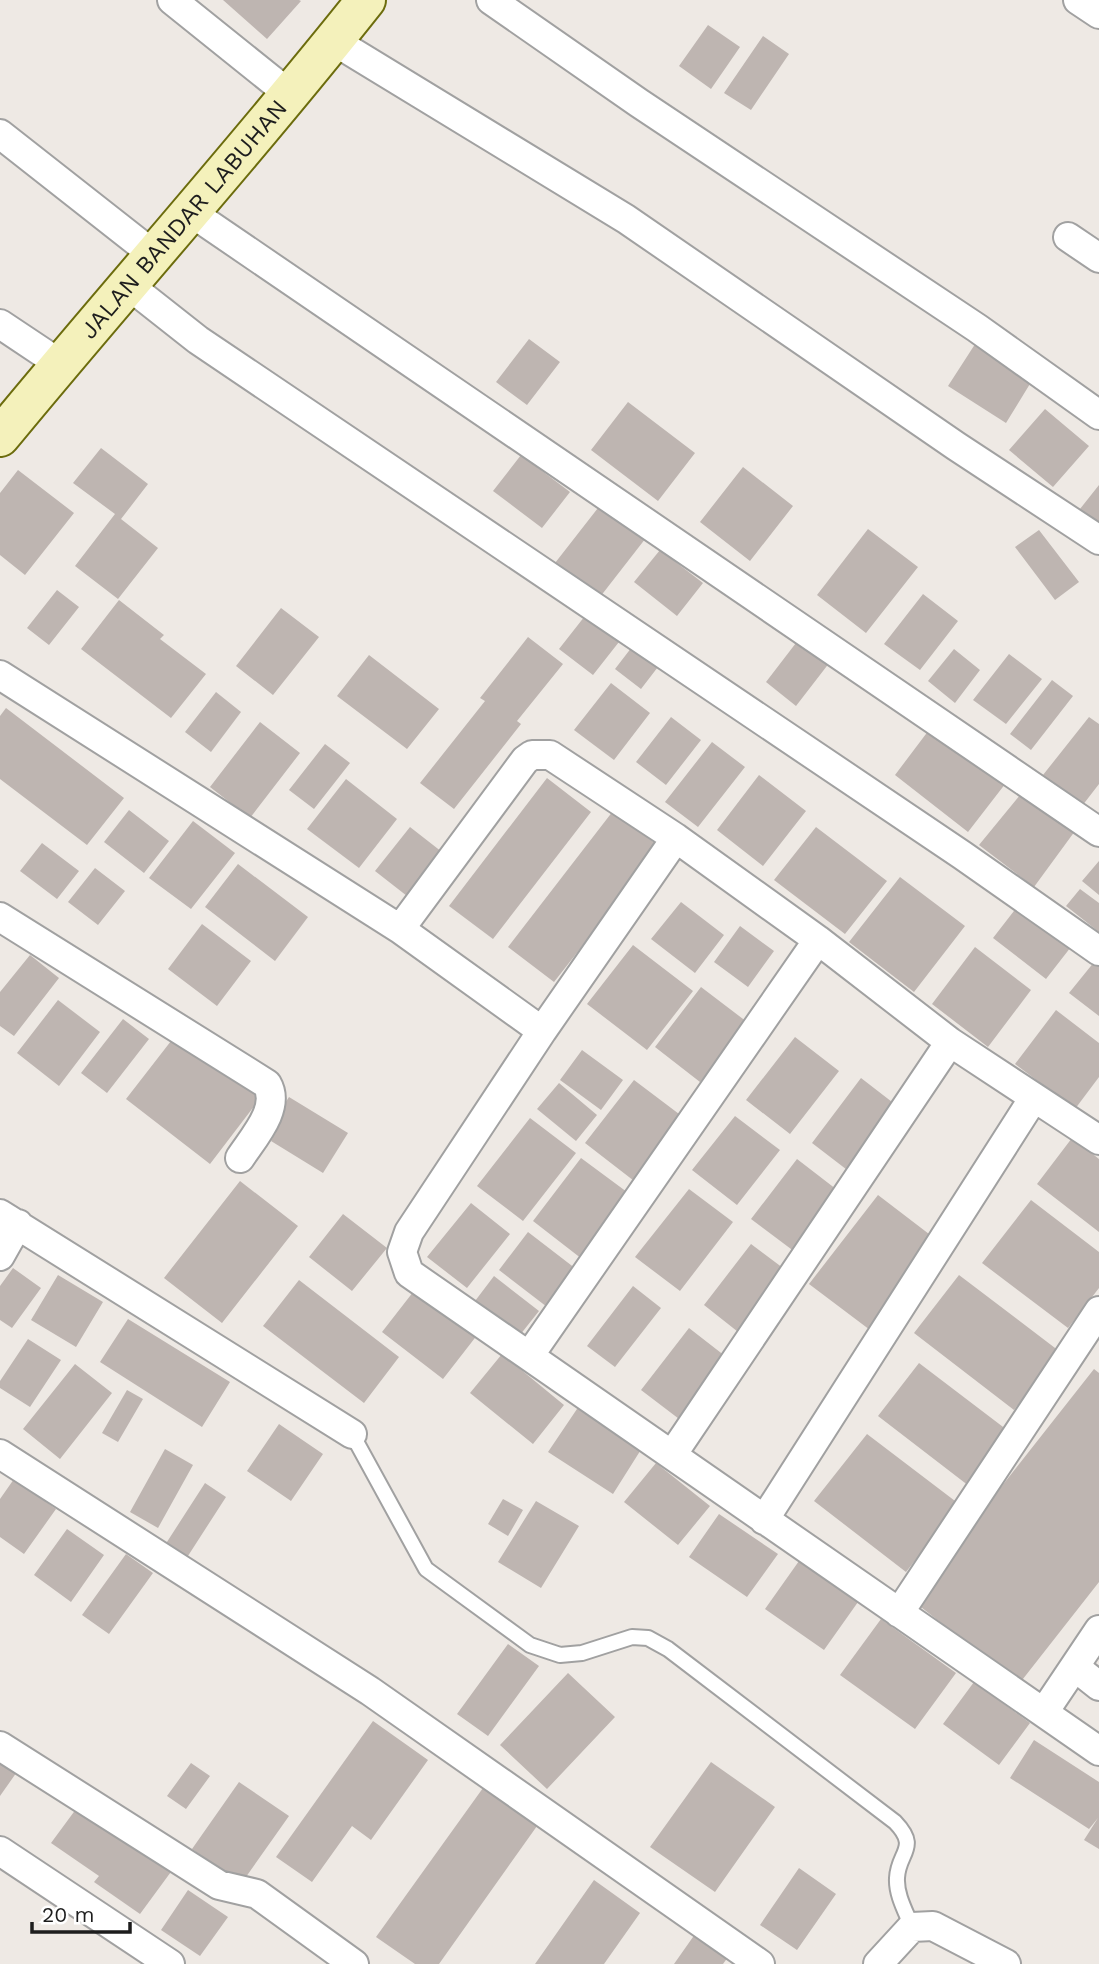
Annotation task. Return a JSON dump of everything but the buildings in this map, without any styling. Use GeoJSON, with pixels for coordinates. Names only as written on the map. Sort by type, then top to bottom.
{"type":"FeatureCollection","features":[{"type":"Feature","properties":{"kind":"main road","name":"JALAN BANDAR LABUHAN"},"geometry":{"type":"LineString","coordinates":[[0,437],[127,284],[192,213],[366,0]]}},
{"type":"Feature","properties":{"kind":"street"},"geometry":{"type":"LineString","coordinates":[[172,0],[289,94]]}},
{"type":"Feature","properties":{"kind":"street"},"geometry":{"type":"LineString","coordinates":[[491,0],[639,103],[977,328],[1099,415]]}},
{"type":"Feature","properties":{"kind":"street"},"geometry":{"type":"LineString","coordinates":[[1078,0],[1099,14]]}},
{"type":"Feature","properties":{"kind":"street"},"geometry":{"type":"LineString","coordinates":[[334,41],[626,219],[956,446],[1099,540]]}},
{"type":"Feature","properties":{"kind":"street"},"geometry":{"type":"LineString","coordinates":[[0,134],[154,255]]}},
{"type":"Feature","properties":{"kind":"street"},"geometry":{"type":"LineString","coordinates":[[192,213],[1099,832]]}},
{"type":"Feature","properties":{"kind":"street"},"geometry":{"type":"LineString","coordinates":[[1068,237],[1099,258]]}},
{"type":"Feature","properties":{"kind":"street"},"geometry":{"type":"LineString","coordinates":[[127,284],[198,340],[962,855],[1099,951]]}},
{"type":"Feature","properties":{"kind":"street"},"geometry":{"type":"LineString","coordinates":[[0,324],[60,364]]}},
{"type":"Feature","properties":{"kind":"street"},"geometry":{"type":"LineString","coordinates":[[0,676],[400,929],[542,1031]]}},
{"type":"Feature","properties":{"kind":"street"},"geometry":{"type":"LineString","coordinates":[[400,929],[525,760],[532,755],[542,754],[559,760],[676,838],[818,940],[950,1042],[1099,1140]]}},
{"type":"Feature","properties":{"kind":"street"},"geometry":{"type":"LineString","coordinates":[[676,838],[542,1031],[409,1232],[402,1252],[409,1273],[1099,1751]]}},
{"type":"Feature","properties":{"kind":"street"},"geometry":{"type":"LineString","coordinates":[[0,917],[267,1084],[272,1097],[267,1116],[240,1158]]}},
{"type":"Feature","properties":{"kind":"street"},"geometry":{"type":"LineString","coordinates":[[529,1356],[818,940]]}},
{"type":"Feature","properties":{"kind":"street"},"geometry":{"type":"LineString","coordinates":[[672,1455],[950,1042]]}},
{"type":"Feature","properties":{"kind":"street"},"geometry":{"type":"LineString","coordinates":[[764,1520],[1033,1099]]}},
{"type":"Feature","properties":{"kind":"street"},"geometry":{"type":"LineString","coordinates":[[0,1256],[9,1219],[352,1434]]}},
{"type":"Feature","properties":{"kind":"street"},"geometry":{"type":"LineString","coordinates":[[899,1613],[1099,1311]]}},
{"type":"Feature","properties":{"kind":"street"},"geometry":{"type":"LineString","coordinates":[[0,1454],[370,1691],[760,1964]]}},
{"type":"Feature","properties":{"kind":"street"},"geometry":{"type":"LineString","coordinates":[[1044,1712],[1099,1630]]}},
{"type":"Feature","properties":{"kind":"street"},"geometry":{"type":"LineString","coordinates":[[1075,1667],[1099,1686]]}},
{"type":"Feature","properties":{"kind":"street"},"geometry":{"type":"LineString","coordinates":[[0,1746],[219,1885],[257,1894],[354,1964]]}},
{"type":"Feature","properties":{"kind":"street"},"geometry":{"type":"LineString","coordinates":[[0,1850],[170,1964]]}},
{"type":"Feature","properties":{"kind":"street"},"geometry":{"type":"LineString","coordinates":[[878,1964],[912,1927],[933,1926],[1006,1964]]}},
{"type":"Feature","properties":{"kind":"lane"},"geometry":{"type":"LineString","coordinates":[[352,1434],[426,1569],[530,1645],[561,1655],[582,1653],[619,1639],[648,1638],[668,1649],[895,1822],[905,1831],[909,1844],[897,1875],[898,1892],[912,1927]]}}]}
